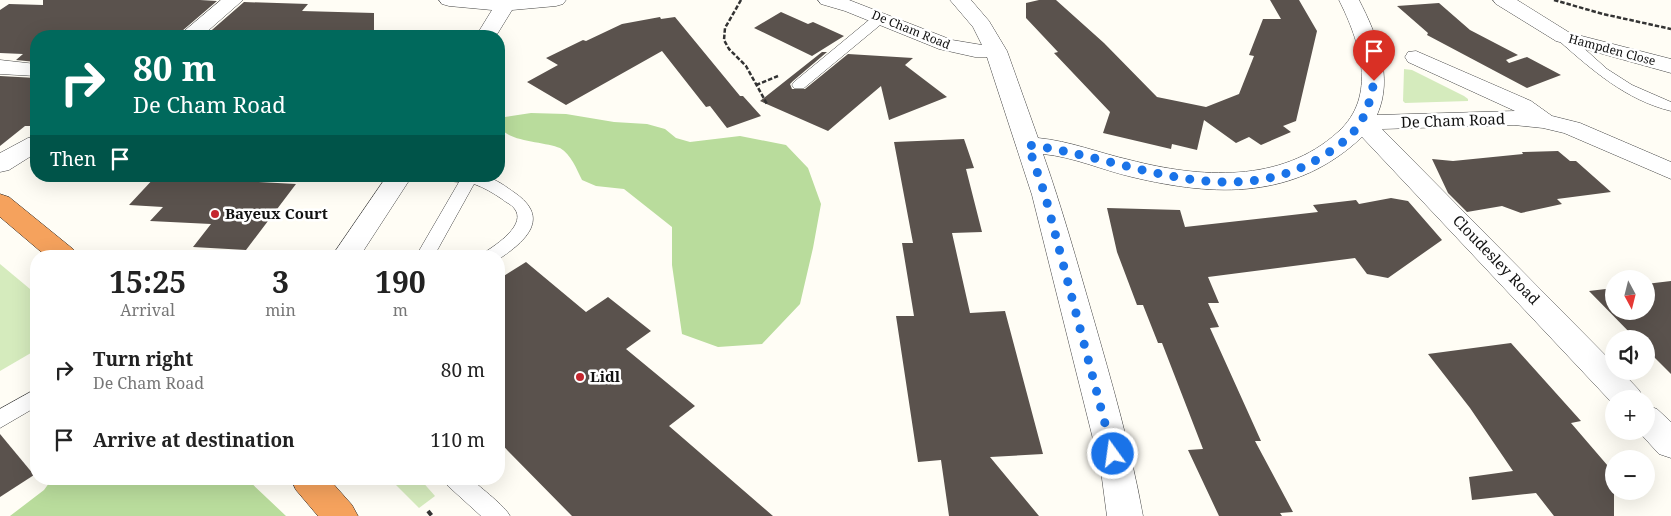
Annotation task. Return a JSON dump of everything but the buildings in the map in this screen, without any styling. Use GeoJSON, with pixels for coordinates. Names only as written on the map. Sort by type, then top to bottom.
{"type":"FeatureCollection","features":[{"type":"Feature","properties":{"kind":"highway"},"geometry":{"type":"LineString","coordinates":[[0,203],[56,250]]}},
{"type":"Feature","properties":{"kind":"highway"},"geometry":{"type":"LineString","coordinates":[[313,485],[340,516]]}},
{"type":"Feature","properties":{"kind":"street"},"geometry":{"type":"LineString","coordinates":[[197,30],[233,0]]}},
{"type":"Feature","properties":{"kind":"street"},"geometry":{"type":"LineString","coordinates":[[449,0],[506,3],[556,0]]}},
{"type":"Feature","properties":{"kind":"street","name":"De Cham Road"},"geometry":{"type":"LineString","coordinates":[[828,0],[880,18],[946,45],[974,51],[996,51]]}},
{"type":"Feature","properties":{"kind":"street"},"geometry":{"type":"LineString","coordinates":[[960,0],[982,25],[996,51],[1045,195],[1118,471],[1125,516]]}},
{"type":"Feature","properties":{"kind":"street"},"geometry":{"type":"LineString","coordinates":[[1028,145],[1062,149],[1141,171],[1181,179],[1218,182],[1249,181],[1280,176],[1314,162],[1342,144],[1362,123],[1370,106],[1374,81],[1370,51],[1362,22],[1349,0]]}},
{"type":"Feature","properties":{"kind":"street","name":"Hampden Close"},"geometry":{"type":"LineString","coordinates":[[1503,0],[1563,37],[1671,66]]}},
{"type":"Feature","properties":{"kind":"street"},"geometry":{"type":"LineString","coordinates":[[490,30],[506,3]]}},
{"type":"Feature","properties":{"kind":"street"},"geometry":{"type":"LineString","coordinates":[[1416,57],[1523,106],[1544,121],[1572,128],[1671,171]]}},
{"type":"Feature","properties":{"kind":"street"},"geometry":{"type":"LineString","coordinates":[[0,67],[30,70]]}},
{"type":"Feature","properties":{"kind":"street","name":"De Cham Road"},"geometry":{"type":"LineString","coordinates":[[1362,123],[1514,118],[1544,121]]}},
{"type":"Feature","properties":{"kind":"street","name":"Cloudesley Road"},"geometry":{"type":"LineString","coordinates":[[1362,123],[1619,390]]}},
{"type":"Feature","properties":{"kind":"street"},"geometry":{"type":"LineString","coordinates":[[0,164],[30,146]]}},
{"type":"Feature","properties":{"kind":"street"},"geometry":{"type":"LineString","coordinates":[[350,250],[396,182]]}},
{"type":"Feature","properties":{"kind":"street"},"geometry":{"type":"LineString","coordinates":[[1655,427],[1671,444]]}},
{"type":"Feature","properties":{"kind":"lane"},"geometry":{"type":"LineString","coordinates":[[798,85],[880,18]]}},
{"type":"Feature","properties":{"kind":"lane"},"geometry":{"type":"LineString","coordinates":[[1563,37],[1602,72],[1618,83],[1671,107]]}},
{"type":"Feature","properties":{"kind":"lane"},"geometry":{"type":"LineString","coordinates":[[428,250],[468,182]]}},
{"type":"Feature","properties":{"kind":"lane"},"geometry":{"type":"LineString","coordinates":[[486,182],[500,189],[521,206],[526,217],[523,226],[510,243],[499,250]]}},
{"type":"Feature","properties":{"kind":"lane"},"geometry":{"type":"LineString","coordinates":[[0,419],[30,400]]}},
{"type":"Feature","properties":{"kind":"lane"},"geometry":{"type":"LineString","coordinates":[[462,485],[481,503],[499,516]]}},
{"type":"Feature","properties":{"kind":"path"},"geometry":{"type":"LineString","coordinates":[[741,0],[726,27],[724,39],[727,46],[745,66],[767,104]]}},
{"type":"Feature","properties":{"kind":"path"},"geometry":{"type":"LineString","coordinates":[[1554,0],[1603,14],[1671,29]]}},
{"type":"Feature","properties":{"kind":"path"},"geometry":{"type":"LineString","coordinates":[[428,511],[432,516]]}},
{"type":"Feature","properties":{"kind":"green space"},"geometry":{"type":"Polygon","coordinates":[[[1404,69],[1412,70],[1464,96],[1468,101],[1405,103],[1403,101],[1404,69]]]}},
{"type":"Feature","properties":{"kind":"green space"},"geometry":{"type":"Polygon","coordinates":[[[531,113],[566,114],[614,122],[647,124],[665,129],[676,138],[690,142],[740,136],[786,145],[808,168],[821,204],[800,304],[762,344],[718,347],[682,334],[672,265],[672,227],[624,189],[596,186],[582,180],[570,158],[560,148],[507,134],[505,132],[505,117],[531,113]]]}},
{"type":"Feature","properties":{"kind":"green space"},"geometry":{"type":"Polygon","coordinates":[[[0,264],[30,289],[30,354],[0,371],[0,264]]]}},
{"type":"Feature","properties":{"kind":"green space"},"geometry":{"type":"Polygon","coordinates":[[[48,485],[253,485],[286,516],[10,516],[44,490],[48,485]]]}},
{"type":"Feature","properties":{"kind":"green space"},"geometry":{"type":"Polygon","coordinates":[[[396,485],[425,485],[435,496],[419,508],[396,485]]]}},
{"type":"Feature","properties":{"kind":"place","name":"Bayeux Court"},"geometry":{"type":"Point","coordinates":[215,214]}},
{"type":"Feature","properties":{"kind":"place","name":"Lidl"},"geometry":{"type":"Point","coordinates":[580,377]}},
{"type":"Feature","properties":{"kind":"route"},"geometry":{"type":"LineString","coordinates":[[1113,454],[1088,352],[1045,195],[1028,145],[1062,149],[1141,171],[1181,179],[1233,182],[1280,176],[1314,162],[1342,144],[1362,123],[1370,106],[1374,81]]}}]}
